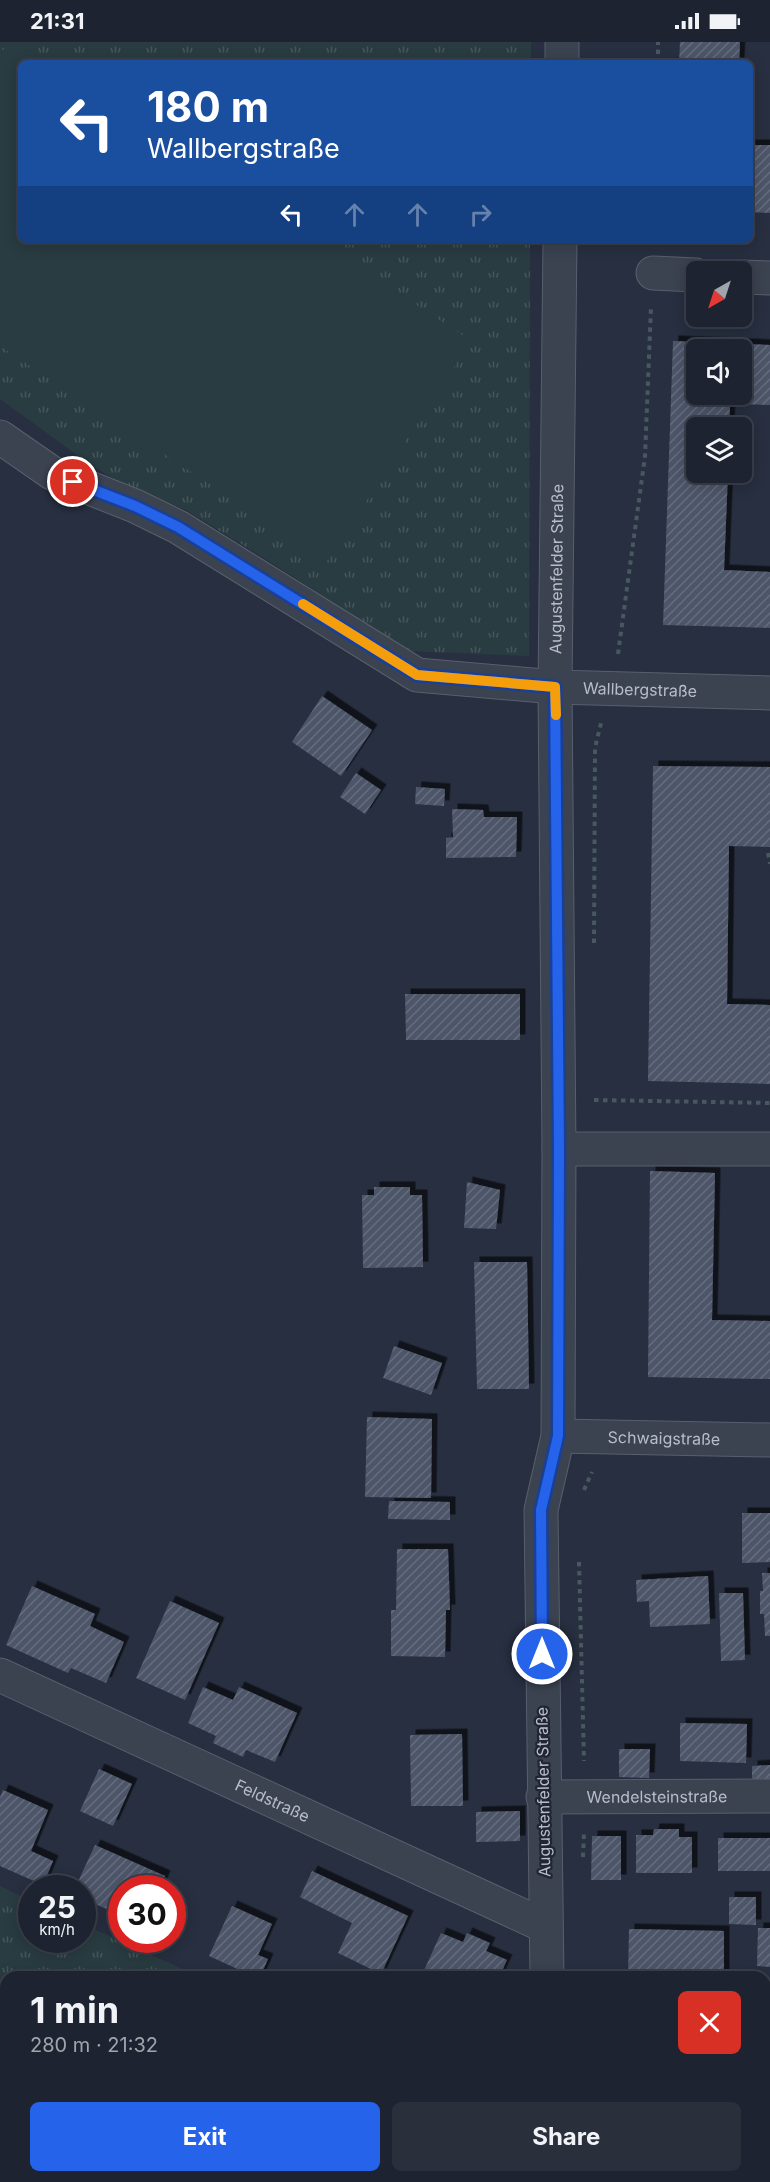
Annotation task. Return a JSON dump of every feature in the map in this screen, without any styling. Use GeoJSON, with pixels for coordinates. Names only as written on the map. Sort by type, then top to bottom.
{"type":"FeatureCollection","features":[{"type":"Feature","properties":{"kind":"street"},"geometry":{"type":"LineString","coordinates":[[562,42],[562,60]]}},
{"type":"Feature","properties":{"kind":"street","name":"Augustenfelder Straße"},"geometry":{"type":"LineString","coordinates":[[547,1971],[541,1510],[558,1436],[559,1149],[555,687],[560,243]]}},
{"type":"Feature","properties":{"kind":"street"},"geometry":{"type":"LineString","coordinates":[[653,273],[686,275]]}},
{"type":"Feature","properties":{"kind":"street"},"geometry":{"type":"LineString","coordinates":[[752,277],[770,278]]}},
{"type":"Feature","properties":{"kind":"street","name":"Wallbergstraße"},"geometry":{"type":"LineString","coordinates":[[0,437],[52,473],[135,506],[178,527],[417,675],[555,687],[770,693]]}},
{"type":"Feature","properties":{"kind":"street"},"geometry":{"type":"LineString","coordinates":[[559,1149],[770,1149]]}},
{"type":"Feature","properties":{"kind":"street","name":"Schwaigstraße"},"geometry":{"type":"LineString","coordinates":[[558,1436],[770,1440]]}},
{"type":"Feature","properties":{"kind":"street","name":"Feldstraße"},"geometry":{"type":"LineString","coordinates":[[0,1676],[545,1926]]}},
{"type":"Feature","properties":{"kind":"street","name":"Wendelsteinstraße"},"geometry":{"type":"LineString","coordinates":[[543,1797],[770,1796]]}},
{"type":"Feature","properties":{"kind":"path"},"geometry":{"type":"LineString","coordinates":[[658,42],[658,60]]}},
{"type":"Feature","properties":{"kind":"path"},"geometry":{"type":"LineString","coordinates":[[609,689],[622,628],[645,456],[653,273]]}},
{"type":"Feature","properties":{"kind":"path"},"geometry":{"type":"LineString","coordinates":[[768,853],[770,864]]}},
{"type":"Feature","properties":{"kind":"path"},"geometry":{"type":"LineString","coordinates":[[590,1100],[770,1103]]}},
{"type":"Feature","properties":{"kind":"path"},"geometry":{"type":"LineString","coordinates":[[583,1492],[596,1462],[598,1436]]}},
{"type":"Feature","properties":{"kind":"path"},"geometry":{"type":"LineString","coordinates":[[579,1561],[585,1796],[583,1864]]}},
{"type":"Feature","properties":{"kind":"green space"},"geometry":{"type":"Polygon","coordinates":[[[0,42],[531,42],[531,60],[18,60],[18,243],[530,243],[529,656],[407,651],[186,510],[133,489],[95,468],[0,399],[0,42]]]}},
{"type":"Feature","properties":{"kind":"green space"},"geometry":{"type":"Polygon","coordinates":[[[9,42],[16,42],[43,60],[18,60],[18,243],[323,243],[471,341],[327,561],[0,346],[0,55],[9,42]]]}},
{"type":"Feature","properties":{"kind":"green space"},"geometry":{"type":"Polygon","coordinates":[[[0,1886],[18,1895],[18,1953],[96,1953],[96,1930],[108,1935],[108,1953],[147,1953],[187,1971],[0,1971],[0,1886]]]}},
{"type":"Feature","properties":{"kind":"building"},"geometry":{"type":"Polygon","coordinates":[[[680,42],[740,42],[739,60],[679,60],[680,42]]]}},
{"type":"Feature","properties":{"kind":"building"},"geometry":{"type":"Polygon","coordinates":[[[753,145],[770,145],[770,213],[753,212],[753,145]]]}},
{"type":"Feature","properties":{"kind":"building"},"geometry":{"type":"Polygon","coordinates":[[[673,341],[686,342],[686,405],[730,405],[729,417],[686,417],[686,483],[728,483],[724,570],[770,572],[770,628],[663,625],[673,341]]]}},
{"type":"Feature","properties":{"kind":"building"},"geometry":{"type":"Polygon","coordinates":[[[752,344],[770,345],[770,405],[752,405],[752,344]]]}},
{"type":"Feature","properties":{"kind":"building"},"geometry":{"type":"Polygon","coordinates":[[[322,696],[372,730],[341,776],[292,742],[322,696]]]}},
{"type":"Feature","properties":{"kind":"building"},"geometry":{"type":"Polygon","coordinates":[[[653,766],[770,767],[770,847],[729,846],[727,1004],[770,1005],[770,1084],[648,1081],[653,766]]]}},
{"type":"Feature","properties":{"kind":"building"},"geometry":{"type":"Polygon","coordinates":[[[356,773],[381,790],[365,814],[340,797],[356,773]]]}},
{"type":"Feature","properties":{"kind":"building"},"geometry":{"type":"Polygon","coordinates":[[[416,787],[445,789],[444,806],[415,804],[416,787]]]}},
{"type":"Feature","properties":{"kind":"building"},"geometry":{"type":"Polygon","coordinates":[[[452,809],[483,810],[484,817],[517,817],[516,857],[446,858],[446,838],[453,837],[452,809]]]}},
{"type":"Feature","properties":{"kind":"building"},"geometry":{"type":"Polygon","coordinates":[[[405,994],[520,994],[520,1040],[406,1040],[405,994]]]}},
{"type":"Feature","properties":{"kind":"building"},"geometry":{"type":"Polygon","coordinates":[[[650,1171],[715,1173],[712,1320],[770,1321],[770,1379],[648,1377],[650,1171]]]}},
{"type":"Feature","properties":{"kind":"building"},"geometry":{"type":"Polygon","coordinates":[[[467,1182],[500,1190],[496,1229],[464,1228],[467,1182]]]}},
{"type":"Feature","properties":{"kind":"building"},"geometry":{"type":"Polygon","coordinates":[[[374,1187],[410,1187],[410,1195],[422,1195],[423,1267],[363,1268],[362,1195],[374,1195],[374,1187]]]}},
{"type":"Feature","properties":{"kind":"building"},"geometry":{"type":"Polygon","coordinates":[[[474,1262],[527,1262],[529,1389],[477,1389],[474,1262]]]}},
{"type":"Feature","properties":{"kind":"building"},"geometry":{"type":"Polygon","coordinates":[[[394,1346],[442,1363],[431,1395],[383,1378],[394,1346]]]}},
{"type":"Feature","properties":{"kind":"building"},"geometry":{"type":"Polygon","coordinates":[[[367,1417],[432,1419],[431,1498],[365,1497],[367,1417]]]}},
{"type":"Feature","properties":{"kind":"building"},"geometry":{"type":"Polygon","coordinates":[[[389,1501],[450,1502],[450,1520],[388,1519],[389,1501]]]}},
{"type":"Feature","properties":{"kind":"building"},"geometry":{"type":"Polygon","coordinates":[[[742,1513],[770,1513],[770,1562],[742,1563],[742,1513]]]}},
{"type":"Feature","properties":{"kind":"building"},"geometry":{"type":"Polygon","coordinates":[[[397,1549],[448,1549],[450,1610],[446,1610],[445,1657],[391,1656],[391,1610],[396,1610],[397,1549]]]}},
{"type":"Feature","properties":{"kind":"building"},"geometry":{"type":"Polygon","coordinates":[[[762,1573],[770,1573],[770,1636],[765,1636],[764,1614],[760,1614],[760,1591],[763,1591],[762,1573]]]}},
{"type":"Feature","properties":{"kind":"building"},"geometry":{"type":"Polygon","coordinates":[[[708,1576],[710,1624],[650,1627],[649,1601],[637,1602],[636,1580],[708,1576]]]}},
{"type":"Feature","properties":{"kind":"building"},"geometry":{"type":"Polygon","coordinates":[[[32,1586],[95,1614],[90,1626],[124,1642],[106,1683],[71,1668],[68,1673],[6,1645],[32,1586]]]}},
{"type":"Feature","properties":{"kind":"building"},"geometry":{"type":"Polygon","coordinates":[[[719,1593],[743,1593],[745,1660],[721,1661],[719,1593]]]}},
{"type":"Feature","properties":{"kind":"building"},"geometry":{"type":"Polygon","coordinates":[[[170,1601],[219,1623],[185,1700],[136,1678],[170,1601]]]}},
{"type":"Feature","properties":{"kind":"building"},"geometry":{"type":"Polygon","coordinates":[[[203,1687],[233,1700],[239,1687],[297,1713],[275,1762],[246,1750],[243,1757],[213,1743],[216,1736],[188,1723],[203,1687]]]}},
{"type":"Feature","properties":{"kind":"building"},"geometry":{"type":"Polygon","coordinates":[[[680,1723],[747,1724],[746,1763],[680,1761],[680,1723]]]}},
{"type":"Feature","properties":{"kind":"building"},"geometry":{"type":"Polygon","coordinates":[[[462,1734],[463,1806],[411,1806],[410,1735],[462,1734]]]}},
{"type":"Feature","properties":{"kind":"building"},"geometry":{"type":"Polygon","coordinates":[[[619,1749],[650,1749],[649,1778],[619,1777],[619,1749]]]}},
{"type":"Feature","properties":{"kind":"building"},"geometry":{"type":"Polygon","coordinates":[[[770,1765],[770,1782],[752,1782],[752,1766],[770,1765]]]}},
{"type":"Feature","properties":{"kind":"building"},"geometry":{"type":"Polygon","coordinates":[[[99,1769],[132,1784],[113,1826],[80,1811],[99,1769]]]}},
{"type":"Feature","properties":{"kind":"building"},"geometry":{"type":"Polygon","coordinates":[[[3,1790],[48,1810],[31,1851],[53,1861],[47,1875],[20,1875],[0,1866],[0,1797],[3,1790]]]}},
{"type":"Feature","properties":{"kind":"building"},"geometry":{"type":"Polygon","coordinates":[[[520,1811],[520,1841],[476,1842],[476,1812],[520,1811]]]}},
{"type":"Feature","properties":{"kind":"building"},"geometry":{"type":"Polygon","coordinates":[[[654,1829],[679,1829],[679,1837],[692,1837],[692,1873],[636,1873],[636,1835],[653,1835],[654,1829]]]}},
{"type":"Feature","properties":{"kind":"building"},"geometry":{"type":"Polygon","coordinates":[[[592,1836],[621,1836],[621,1880],[591,1880],[592,1836]]]}},
{"type":"Feature","properties":{"kind":"building"},"geometry":{"type":"Polygon","coordinates":[[[718,1838],[770,1838],[770,1871],[718,1871],[718,1838]]]}},
{"type":"Feature","properties":{"kind":"building"},"geometry":{"type":"Polygon","coordinates":[[[95,1845],[163,1875],[108,1875],[108,1910],[96,1904],[96,1875],[81,1875],[95,1845]]]}},
{"type":"Feature","properties":{"kind":"building"},"geometry":{"type":"Polygon","coordinates":[[[312,1871],[408,1916],[382,1971],[375,1971],[338,1953],[352,1923],[300,1897],[312,1871]]]}},
{"type":"Feature","properties":{"kind":"building"},"geometry":{"type":"Polygon","coordinates":[[[729,1897],[756,1897],[756,1925],[729,1924],[729,1897]]]}},
{"type":"Feature","properties":{"kind":"building"},"geometry":{"type":"Polygon","coordinates":[[[232,1906],[272,1924],[258,1955],[268,1959],[263,1971],[242,1971],[209,1956],[232,1906]]]}},
{"type":"Feature","properties":{"kind":"building"},"geometry":{"type":"Polygon","coordinates":[[[758,1928],[770,1928],[770,1967],[757,1966],[758,1928]]]}},
{"type":"Feature","properties":{"kind":"building"},"geometry":{"type":"Polygon","coordinates":[[[629,1929],[724,1931],[724,1971],[628,1971],[629,1929]]]}},
{"type":"Feature","properties":{"kind":"building"},"geometry":{"type":"Polygon","coordinates":[[[441,1933],[463,1942],[467,1933],[490,1943],[486,1951],[507,1960],[502,1971],[424,1971],[441,1933]]]}},
{"type":"Feature","properties":{"kind":"slow traffic"},"geometry":{"type":"LineString","coordinates":[[303,604],[417,675],[555,687],[556,715]]}},
{"type":"Feature","properties":{"kind":"route"},"geometry":{"type":"LineString","coordinates":[[73,482],[135,506],[178,527],[417,675],[555,687],[559,1149],[558,1436],[541,1510],[542,1654]]}}]}
